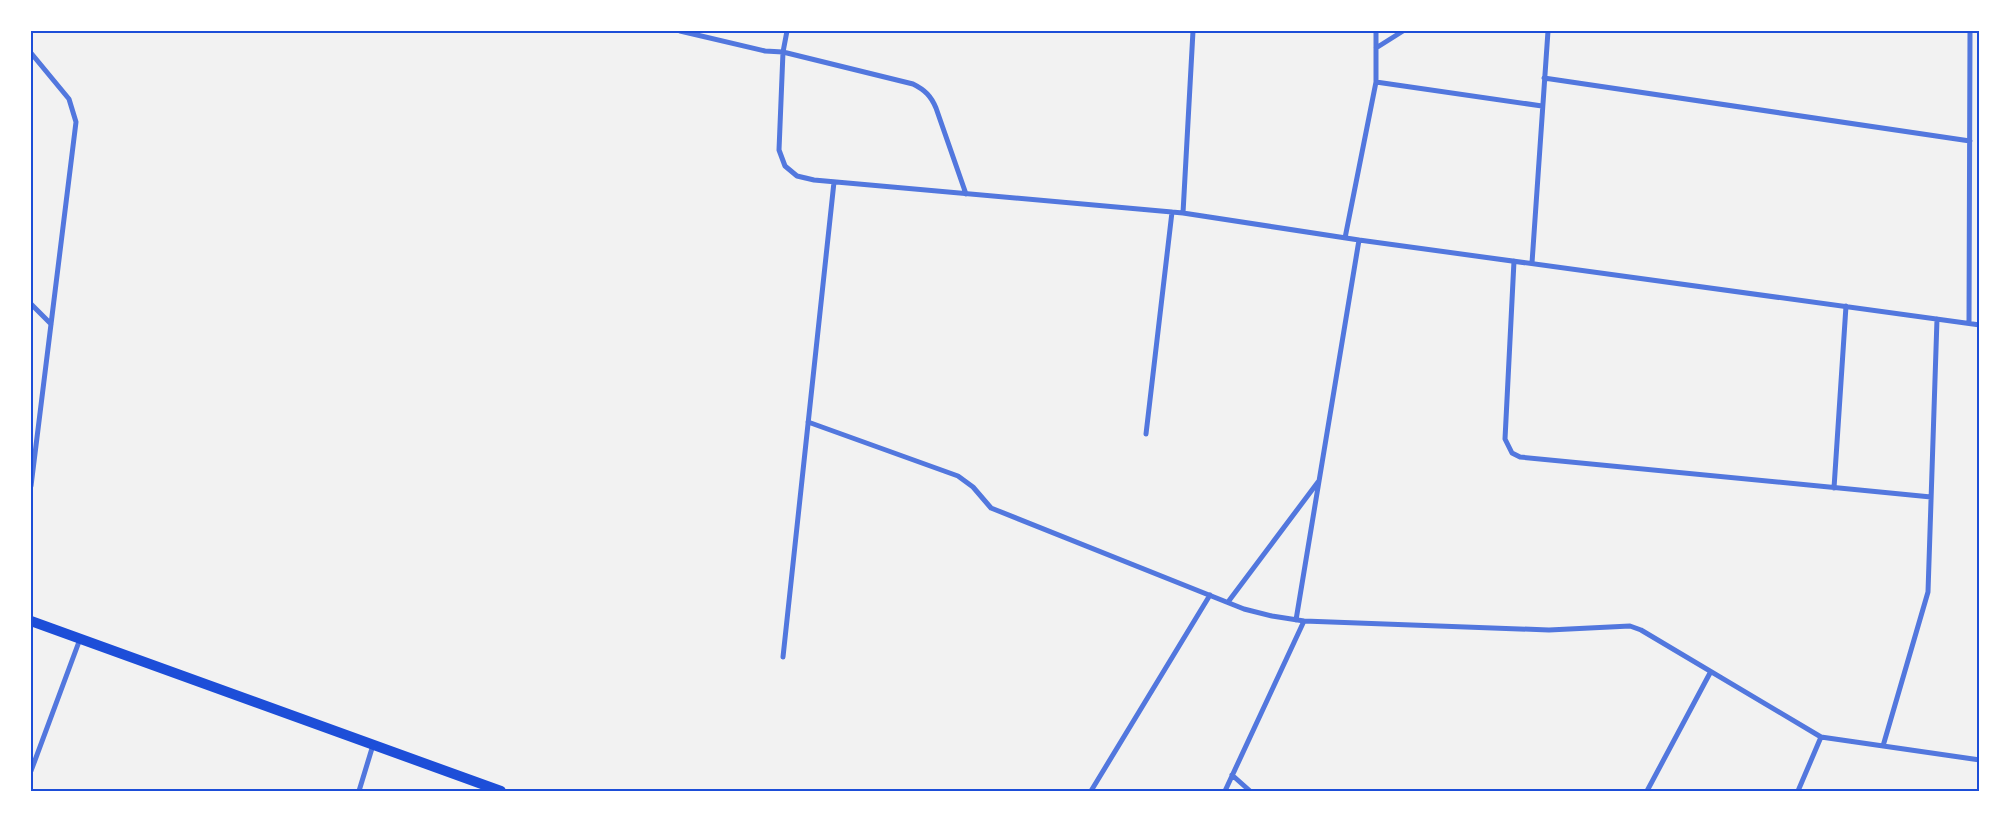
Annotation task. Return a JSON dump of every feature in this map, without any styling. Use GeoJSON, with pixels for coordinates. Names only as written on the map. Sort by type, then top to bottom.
{"type":"FeatureCollection","features":[{"type":"Feature","properties":{"kind":"main road"},"geometry":{"type":"LineString","coordinates":[[31,621],[501,791]]}},
{"type":"Feature","properties":{"kind":"street"},"geometry":{"type":"LineString","coordinates":[[680,31],[765,50],[783,52],[913,84],[924,89],[932,98],[966,194]]}},
{"type":"Feature","properties":{"kind":"street"},"geometry":{"type":"LineString","coordinates":[[787,31],[783,52],[779,150],[785,166],[797,176],[834,182],[1183,213],[1359,240],[1980,325]]}},
{"type":"Feature","properties":{"kind":"street"},"geometry":{"type":"LineString","coordinates":[[1183,213],[1193,31]]}},
{"type":"Feature","properties":{"kind":"street"},"geometry":{"type":"LineString","coordinates":[[1345,238],[1376,82],[1376,31]]}},
{"type":"Feature","properties":{"kind":"street"},"geometry":{"type":"LineString","coordinates":[[1376,48],[1403,31]]}},
{"type":"Feature","properties":{"kind":"street"},"geometry":{"type":"LineString","coordinates":[[1532,263],[1548,31]]}},
{"type":"Feature","properties":{"kind":"street"},"geometry":{"type":"LineString","coordinates":[[1969,323],[1970,31]]}},
{"type":"Feature","properties":{"kind":"street"},"geometry":{"type":"LineString","coordinates":[[31,53],[66,94],[76,122],[31,486]]}},
{"type":"Feature","properties":{"kind":"street"},"geometry":{"type":"LineString","coordinates":[[1544,78],[1970,142]]}},
{"type":"Feature","properties":{"kind":"street"},"geometry":{"type":"LineString","coordinates":[[1376,82],[1542,106]]}},
{"type":"Feature","properties":{"kind":"street"},"geometry":{"type":"LineString","coordinates":[[783,657],[834,182]]}},
{"type":"Feature","properties":{"kind":"street"},"geometry":{"type":"LineString","coordinates":[[1146,434],[1172,212]]}},
{"type":"Feature","properties":{"kind":"street"},"geometry":{"type":"LineString","coordinates":[[1296,620],[1359,240]]}},
{"type":"Feature","properties":{"kind":"street"},"geometry":{"type":"LineString","coordinates":[[1514,261],[1505,439],[1512,452],[1520,457],[1931,497]]}},
{"type":"Feature","properties":{"kind":"street"},"geometry":{"type":"LineString","coordinates":[[31,304],[51,324]]}},
{"type":"Feature","properties":{"kind":"street"},"geometry":{"type":"LineString","coordinates":[[1834,488],[1846,306]]}},
{"type":"Feature","properties":{"kind":"street"},"geometry":{"type":"LineString","coordinates":[[1883,746],[1928,592],[1937,319]]}},
{"type":"Feature","properties":{"kind":"street"},"geometry":{"type":"LineString","coordinates":[[808,422],[958,476],[973,487],[991,508],[1210,596],[1272,616],[1304,621],[1549,630],[1630,626],[1641,630],[1710,673],[1821,737],[1980,760]]}},
{"type":"Feature","properties":{"kind":"street"},"geometry":{"type":"LineString","coordinates":[[1228,602],[1319,479]]}},
{"type":"Feature","properties":{"kind":"street"},"geometry":{"type":"LineString","coordinates":[[1091,791],[1210,596]]}},
{"type":"Feature","properties":{"kind":"street"},"geometry":{"type":"LineString","coordinates":[[1225,791],[1304,621]]}},
{"type":"Feature","properties":{"kind":"street"},"geometry":{"type":"LineString","coordinates":[[31,771],[80,639]]}},
{"type":"Feature","properties":{"kind":"street"},"geometry":{"type":"LineString","coordinates":[[1648,791],[1710,673]]}},
{"type":"Feature","properties":{"kind":"street"},"geometry":{"type":"LineString","coordinates":[[1798,791],[1821,737]]}},
{"type":"Feature","properties":{"kind":"street"},"geometry":{"type":"LineString","coordinates":[[359,791],[373,745]]}},
{"type":"Feature","properties":{"kind":"street"},"geometry":{"type":"LineString","coordinates":[[1232,775],[1250,791]]}}]}
